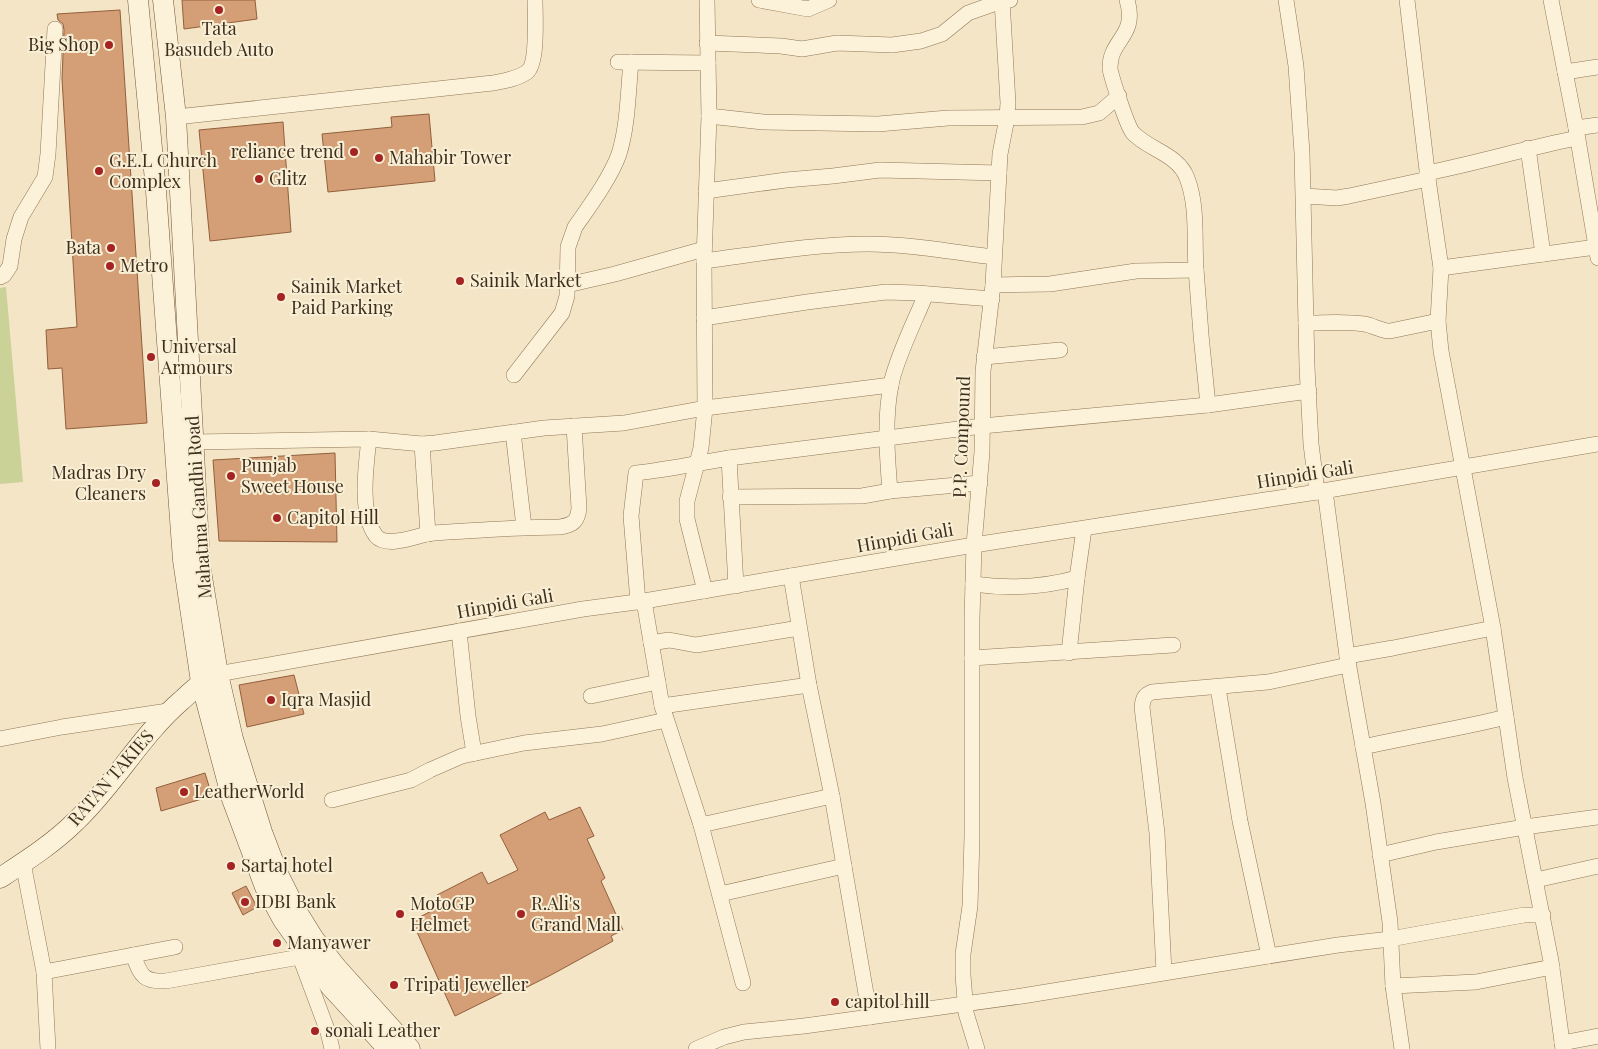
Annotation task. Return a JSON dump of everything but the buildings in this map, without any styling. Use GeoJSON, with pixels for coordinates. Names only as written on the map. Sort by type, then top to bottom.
{"type":"FeatureCollection","features":[{"type":"Feature","properties":{"kind":"main road","name":"Mahatma Gandhi Road"},"geometry":{"type":"LineString","coordinates":[[138,0],[156,190],[183,560],[210,678],[232,799],[248,847],[265,887],[300,952],[388,1049]]}},
{"type":"Feature","properties":{"kind":"main road","name":"Mahatma Gandhi Road"},"geometry":{"type":"LineString","coordinates":[[163,0],[176,118],[200,565],[210,678],[233,739],[262,832],[278,874],[296,910],[314,939],[337,968],[410,1049]]}},
{"type":"Feature","properties":{"kind":"main road","name":"RATAN TAKIES"},"geometry":{"type":"LineString","coordinates":[[0,878],[56,839],[77,821],[168,711],[210,678]]}},
{"type":"Feature","properties":{"kind":"street"},"geometry":{"type":"LineString","coordinates":[[176,118],[493,83],[514,78],[528,72],[532,64],[535,0]]}},
{"type":"Feature","properties":{"kind":"street"},"geometry":{"type":"LineString","coordinates":[[705,591],[687,519],[687,508],[698,463],[704,408],[704,255],[708,116],[707,0]]}},
{"type":"Feature","properties":{"kind":"street"},"geometry":{"type":"LineString","coordinates":[[759,0],[808,9],[830,0]]}},
{"type":"Feature","properties":{"kind":"street"},"geometry":{"type":"LineString","coordinates":[[708,43],[781,46],[802,50],[837,43],[892,45],[921,41],[942,34],[968,13],[1005,0]]}},
{"type":"Feature","properties":{"kind":"street","name":"P.P. Compound"},"geometry":{"type":"LineString","coordinates":[[977,1049],[966,1013],[963,954],[970,906],[974,545],[980,483],[984,357],[993,292],[993,257],[999,192],[1000,154],[1007,118],[1005,0]]}},
{"type":"Feature","properties":{"kind":"street"},"geometry":{"type":"LineString","coordinates":[[1127,0],[1130,16],[1129,27],[1110,60],[1111,76],[1133,133],[1173,160],[1183,169],[1188,180],[1193,212],[1202,352],[1208,405]]}},
{"type":"Feature","properties":{"kind":"street"},"geometry":{"type":"LineString","coordinates":[[1286,0],[1296,66],[1304,196],[1306,323],[1312,450],[1321,491],[1380,855],[1390,922],[1393,986],[1402,1049]]}},
{"type":"Feature","properties":{"kind":"street"},"geometry":{"type":"LineString","coordinates":[[1407,0],[1441,268],[1438,321],[1442,360],[1493,628],[1524,827],[1552,967],[1562,1046],[1598,1036]]}},
{"type":"Feature","properties":{"kind":"street"},"geometry":{"type":"LineString","coordinates":[[1441,268],[1543,254],[1597,252],[1551,0]]}},
{"type":"Feature","properties":{"kind":"street"},"geometry":{"type":"LineString","coordinates":[[0,277],[10,266],[14,239],[21,218],[45,177],[55,29]]}},
{"type":"Feature","properties":{"kind":"street"},"geometry":{"type":"LineString","coordinates":[[514,374],[562,313],[567,296],[568,246],[571,236],[613,169],[619,155],[624,129],[624,62],[708,63]]}},
{"type":"Feature","properties":{"kind":"street"},"geometry":{"type":"LineString","coordinates":[[1565,72],[1598,67]]}},
{"type":"Feature","properties":{"kind":"street"},"geometry":{"type":"LineString","coordinates":[[708,116],[763,122],[878,124],[948,118],[1092,116],[1099,113],[1119,96]]}},
{"type":"Feature","properties":{"kind":"street"},"geometry":{"type":"LineString","coordinates":[[1304,196],[1329,198],[1349,196],[1528,148],[1598,125]]}},
{"type":"Feature","properties":{"kind":"street"},"geometry":{"type":"LineString","coordinates":[[1528,148],[1543,254]]}},
{"type":"Feature","properties":{"kind":"street"},"geometry":{"type":"LineString","coordinates":[[706,192],[786,180],[880,170],[999,173]]}},
{"type":"Feature","properties":{"kind":"street"},"geometry":{"type":"LineString","coordinates":[[567,285],[704,255],[822,246],[868,244],[906,246],[993,257]]}},
{"type":"Feature","properties":{"kind":"street"},"geometry":{"type":"LineString","coordinates":[[704,318],[864,294],[993,292],[1136,271],[1196,270]]}},
{"type":"Feature","properties":{"kind":"street"},"geometry":{"type":"LineString","coordinates":[[890,491],[888,413],[891,385],[926,294]]}},
{"type":"Feature","properties":{"kind":"street"},"geometry":{"type":"LineString","coordinates":[[1306,323],[1362,323],[1384,331],[1398,330],[1438,321]]}},
{"type":"Feature","properties":{"kind":"street"},"geometry":{"type":"LineString","coordinates":[[984,357],[1060,350]]}},
{"type":"Feature","properties":{"kind":"street"},"geometry":{"type":"LineString","coordinates":[[193,442],[369,439],[422,444],[513,432],[640,420],[704,408],[891,385]]}},
{"type":"Feature","properties":{"kind":"street"},"geometry":{"type":"LineString","coordinates":[[743,983],[701,824],[664,713],[641,601],[631,516],[636,473],[677,469],[698,463],[729,458],[982,426],[1208,405],[1309,391]]}},
{"type":"Feature","properties":{"kind":"street"},"geometry":{"type":"LineString","coordinates":[[369,439],[364,491],[368,515],[376,536],[383,541],[393,542],[428,534],[524,527],[568,526],[578,518],[579,508],[574,426]]}},
{"type":"Feature","properties":{"kind":"street"},"geometry":{"type":"LineString","coordinates":[[513,432],[524,527]]}},
{"type":"Feature","properties":{"kind":"street"},"geometry":{"type":"LineString","coordinates":[[422,444],[428,534]]}},
{"type":"Feature","properties":{"kind":"street","name":"Hinpidi Gali"},"geometry":{"type":"LineString","coordinates":[[210,678],[583,609],[1321,491],[1598,444]]}},
{"type":"Feature","properties":{"kind":"street"},"geometry":{"type":"LineString","coordinates":[[729,458],[736,586]]}},
{"type":"Feature","properties":{"kind":"street"},"geometry":{"type":"LineString","coordinates":[[730,498],[862,496],[890,491],[980,483]]}},
{"type":"Feature","properties":{"kind":"street"},"geometry":{"type":"LineString","coordinates":[[1069,653],[1076,578],[1084,529]]}},
{"type":"Feature","properties":{"kind":"street"},"geometry":{"type":"LineString","coordinates":[[791,576],[809,686],[832,796],[870,1016]]}},
{"type":"Feature","properties":{"kind":"street"},"geometry":{"type":"LineString","coordinates":[[973,584],[1019,588],[1047,585],[1076,578]]}},
{"type":"Feature","properties":{"kind":"street"},"geometry":{"type":"LineString","coordinates":[[651,643],[669,640],[696,645],[799,628]]}},
{"type":"Feature","properties":{"kind":"street"},"geometry":{"type":"LineString","coordinates":[[1164,972],[1157,833],[1142,707],[1143,700],[1147,694],[1268,682],[1392,648],[1493,628]]}},
{"type":"Feature","properties":{"kind":"street"},"geometry":{"type":"LineString","coordinates":[[459,631],[474,753]]}},
{"type":"Feature","properties":{"kind":"street"},"geometry":{"type":"LineString","coordinates":[[972,658],[1173,645]]}},
{"type":"Feature","properties":{"kind":"street"},"geometry":{"type":"LineString","coordinates":[[591,696],[658,682]]}},
{"type":"Feature","properties":{"kind":"street"},"geometry":{"type":"LineString","coordinates":[[332,800],[411,780],[452,759],[474,753],[524,743],[602,734],[664,713],[809,686]]}},
{"type":"Feature","properties":{"kind":"street"},"geometry":{"type":"LineString","coordinates":[[1218,688],[1240,821],[1269,956]]}},
{"type":"Feature","properties":{"kind":"street"},"geometry":{"type":"LineString","coordinates":[[0,739],[62,727],[168,711]]}},
{"type":"Feature","properties":{"kind":"street"},"geometry":{"type":"LineString","coordinates":[[1363,747],[1506,717]]}},
{"type":"Feature","properties":{"kind":"street"},"geometry":{"type":"LineString","coordinates":[[701,824],[832,796]]}},
{"type":"Feature","properties":{"kind":"street"},"geometry":{"type":"LineString","coordinates":[[1380,855],[1436,842],[1524,827],[1598,818]]}},
{"type":"Feature","properties":{"kind":"street"},"geometry":{"type":"LineString","coordinates":[[23,863],[44,972],[48,1049]]}},
{"type":"Feature","properties":{"kind":"street"},"geometry":{"type":"LineString","coordinates":[[720,894],[844,866]]}},
{"type":"Feature","properties":{"kind":"street"},"geometry":{"type":"LineString","coordinates":[[1536,880],[1598,866]]}},
{"type":"Feature","properties":{"kind":"street"},"geometry":{"type":"LineString","coordinates":[[696,1049],[724,1037],[744,1032],[1041,993],[1338,945],[1390,940],[1524,916],[1543,915]]}},
{"type":"Feature","properties":{"kind":"street"},"geometry":{"type":"LineString","coordinates":[[44,972],[175,947]]}},
{"type":"Feature","properties":{"kind":"street"},"geometry":{"type":"LineString","coordinates":[[133,955],[139,970],[145,978],[153,982],[166,981],[300,952],[328,1032],[332,1049]]}},
{"type":"Feature","properties":{"kind":"street"},"geometry":{"type":"LineString","coordinates":[[1393,986],[1476,982],[1552,967]]}},
{"type":"Feature","properties":{"kind":"green space"},"geometry":{"type":"Polygon","coordinates":[[[6,287],[23,482],[0,484],[0,288],[6,287]]]}},
{"type":"Feature","properties":{"kind":"place","name":"Tata Basudeb Auto"},"geometry":{"type":"Point","coordinates":[219,10]}},
{"type":"Feature","properties":{"kind":"place","name":"Big Shop"},"geometry":{"type":"Point","coordinates":[109,45]}},
{"type":"Feature","properties":{"kind":"place","name":"reliance trend"},"geometry":{"type":"Point","coordinates":[354,152]}},
{"type":"Feature","properties":{"kind":"place","name":"Mahabir Tower"},"geometry":{"type":"Point","coordinates":[379,158]}},
{"type":"Feature","properties":{"kind":"place","name":"G.E.L Church Complex"},"geometry":{"type":"Point","coordinates":[99,171]}},
{"type":"Feature","properties":{"kind":"place","name":"Glitz"},"geometry":{"type":"Point","coordinates":[259,179]}},
{"type":"Feature","properties":{"kind":"place","name":"Bata"},"geometry":{"type":"Point","coordinates":[111,248]}},
{"type":"Feature","properties":{"kind":"place","name":"Metro"},"geometry":{"type":"Point","coordinates":[110,266]}},
{"type":"Feature","properties":{"kind":"place","name":"Sainik Market"},"geometry":{"type":"Point","coordinates":[460,281]}},
{"type":"Feature","properties":{"kind":"place","name":"Sainik Market Paid Parking"},"geometry":{"type":"Point","coordinates":[281,297]}},
{"type":"Feature","properties":{"kind":"place","name":"Universal Armours"},"geometry":{"type":"Point","coordinates":[151,357]}},
{"type":"Feature","properties":{"kind":"place","name":"Punjab Sweet House"},"geometry":{"type":"Point","coordinates":[231,476]}},
{"type":"Feature","properties":{"kind":"place","name":"Madras Dry Cleaners"},"geometry":{"type":"Point","coordinates":[156,483]}},
{"type":"Feature","properties":{"kind":"place","name":"Capitol Hill"},"geometry":{"type":"Point","coordinates":[277,518]}},
{"type":"Feature","properties":{"kind":"place","name":"Iqra Masjid"},"geometry":{"type":"Point","coordinates":[271,700]}},
{"type":"Feature","properties":{"kind":"place","name":"LeatherWorld"},"geometry":{"type":"Point","coordinates":[184,792]}},
{"type":"Feature","properties":{"kind":"place","name":"Sartaj hotel"},"geometry":{"type":"Point","coordinates":[231,866]}},
{"type":"Feature","properties":{"kind":"place","name":"IDBI Bank"},"geometry":{"type":"Point","coordinates":[245,902]}},
{"type":"Feature","properties":{"kind":"place","name":"MotoGP Helmet"},"geometry":{"type":"Point","coordinates":[400,914]}},
{"type":"Feature","properties":{"kind":"place","name":"R.Ali's Grand Mall"},"geometry":{"type":"Point","coordinates":[521,914]}},
{"type":"Feature","properties":{"kind":"place","name":"Manyawer"},"geometry":{"type":"Point","coordinates":[277,943]}},
{"type":"Feature","properties":{"kind":"place","name":"Tripati Jeweller"},"geometry":{"type":"Point","coordinates":[394,985]}},
{"type":"Feature","properties":{"kind":"place","name":"capitol hill"},"geometry":{"type":"Point","coordinates":[835,1002]}},
{"type":"Feature","properties":{"kind":"place","name":"sonali Leather"},"geometry":{"type":"Point","coordinates":[315,1031]}}]}
